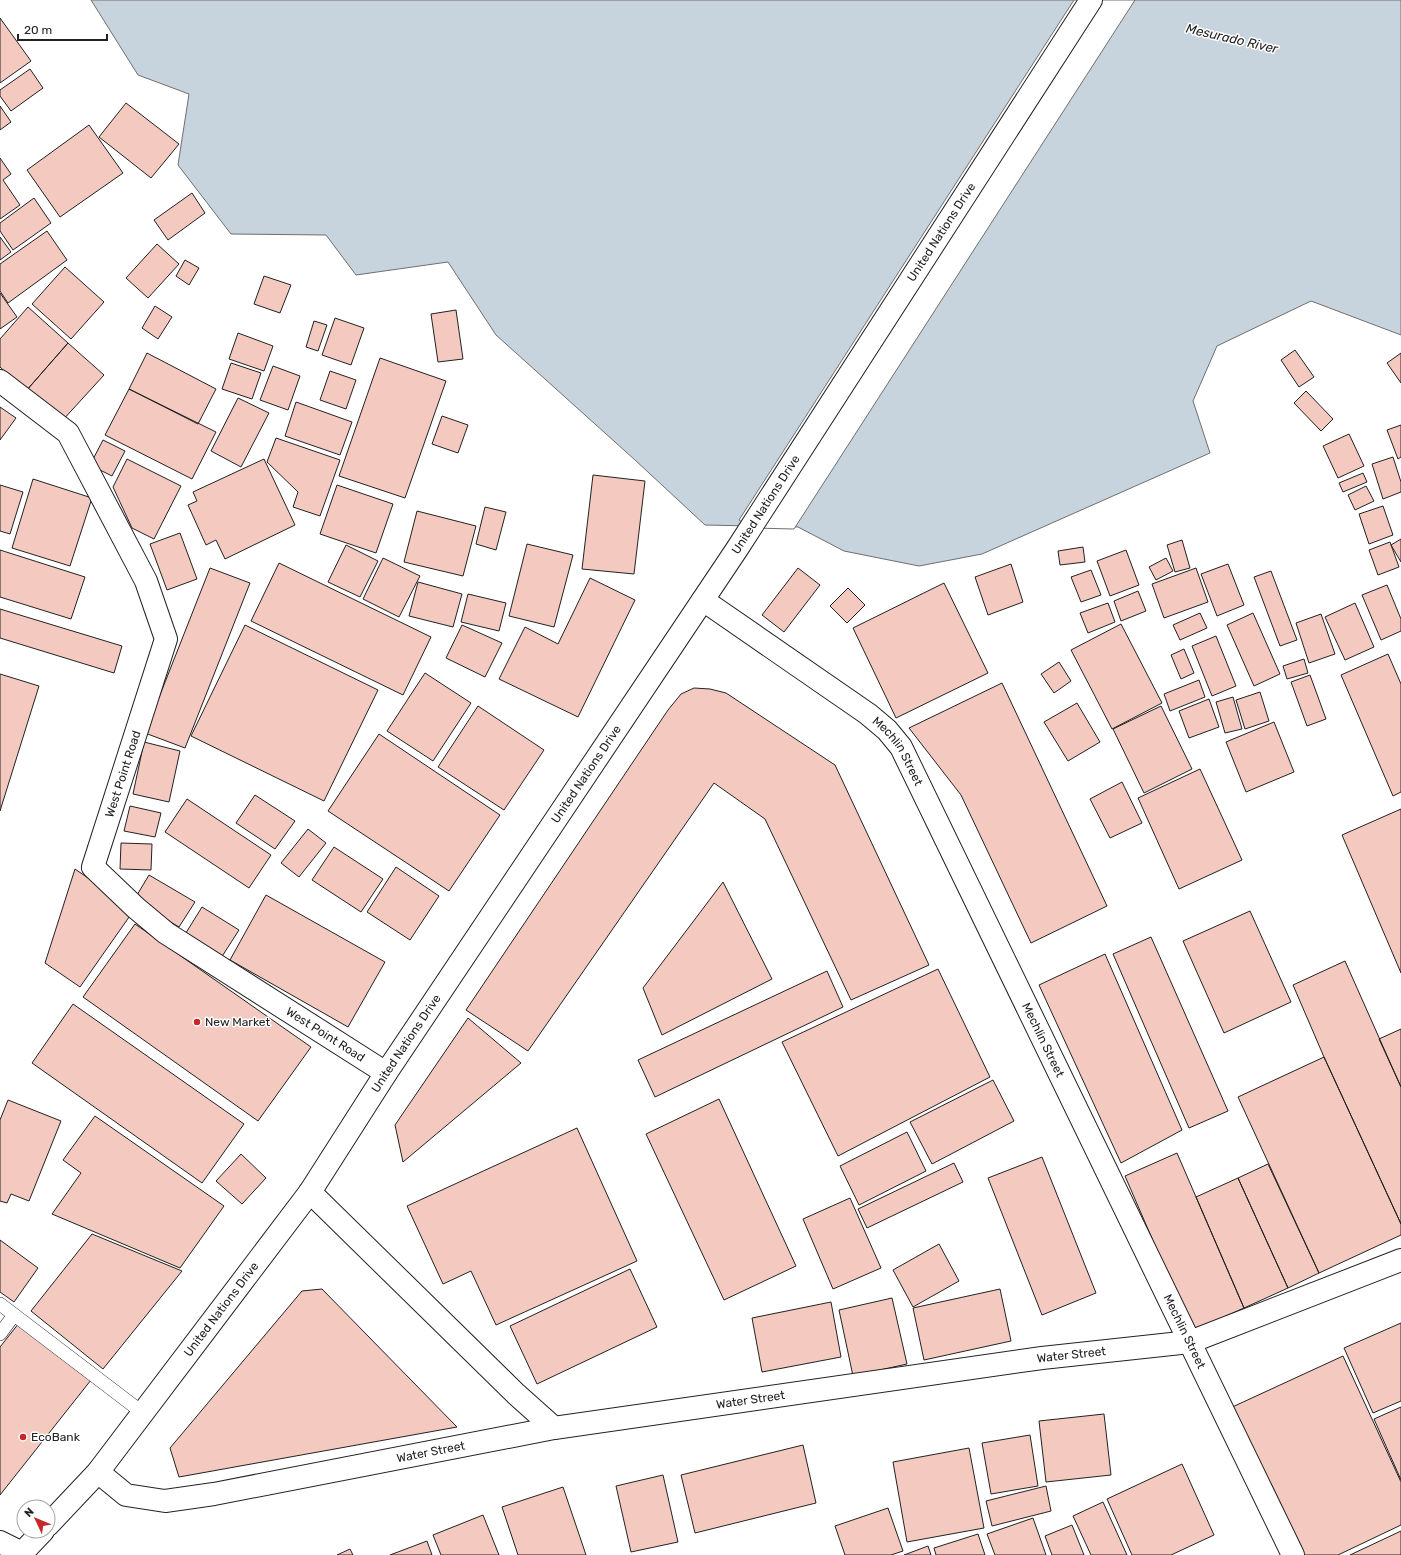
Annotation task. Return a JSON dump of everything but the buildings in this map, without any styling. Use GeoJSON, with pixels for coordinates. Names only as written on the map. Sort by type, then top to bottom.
{"type":"FeatureCollection","features":[{"type":"Feature","properties":{"kind":"street","name":"United Nations Drive"},"geometry":{"type":"LineString","coordinates":[[56,1517],[98,1472],[310,1192],[386,1073],[737,549],[1091,0]]}},
{"type":"Feature","properties":{"kind":"street","name":"West Point Road"},"geometry":{"type":"LineString","coordinates":[[0,381],[68,433],[146,581],[166,639],[93,867],[136,908],[166,933],[386,1073]]}},
{"type":"Feature","properties":{"kind":"street","name":"Mechlin Street"},"geometry":{"type":"LineString","coordinates":[[703,600],[868,714],[887,730],[901,747],[1293,1555]]}},
{"type":"Feature","properties":{"kind":"street"},"geometry":{"type":"LineString","coordinates":[[310,1192],[505,1383],[554,1428]]}},
{"type":"Feature","properties":{"kind":"street","name":"Water Street"},"geometry":{"type":"LineString","coordinates":[[98,1472],[126,1495],[165,1501],[214,1494],[554,1428],[1042,1358],[1190,1342],[1401,1260]]}},
{"type":"Feature","properties":{"kind":"street"},"geometry":{"type":"LineString","coordinates":[[0,1542],[21,1554],[35,1539]]}},
{"type":"Feature","properties":{"kind":"lane"},"geometry":{"type":"LineString","coordinates":[[0,1304],[143,1413]]}},
{"type":"Feature","properties":{"kind":"lane"},"geometry":{"type":"LineString","coordinates":[[0,1334],[14,1315]]}},
{"type":"Feature","properties":{"kind":"water","name":"Mesurado River"},"geometry":{"type":"Polygon","coordinates":[[[91,0],[1401,0],[1401,335],[1311,301],[1217,346],[1193,401],[1210,453],[982,554],[919,566],[844,551],[798,527],[705,525],[496,335],[448,262],[356,275],[326,235],[231,234],[178,165],[189,94],[138,75],[91,0]]]}},
{"type":"Feature","properties":{"kind":"pier"},"geometry":{"type":"Polygon","coordinates":[[[1074,0],[1135,0],[794,529],[751,528],[739,520],[1074,0]]]}},
{"type":"Feature","properties":{"kind":"place","name":"New Market"},"geometry":{"type":"Point","coordinates":[197,1022]}},
{"type":"Feature","properties":{"kind":"place","name":"EcoBank"},"geometry":{"type":"Point","coordinates":[23,1437]}}]}
